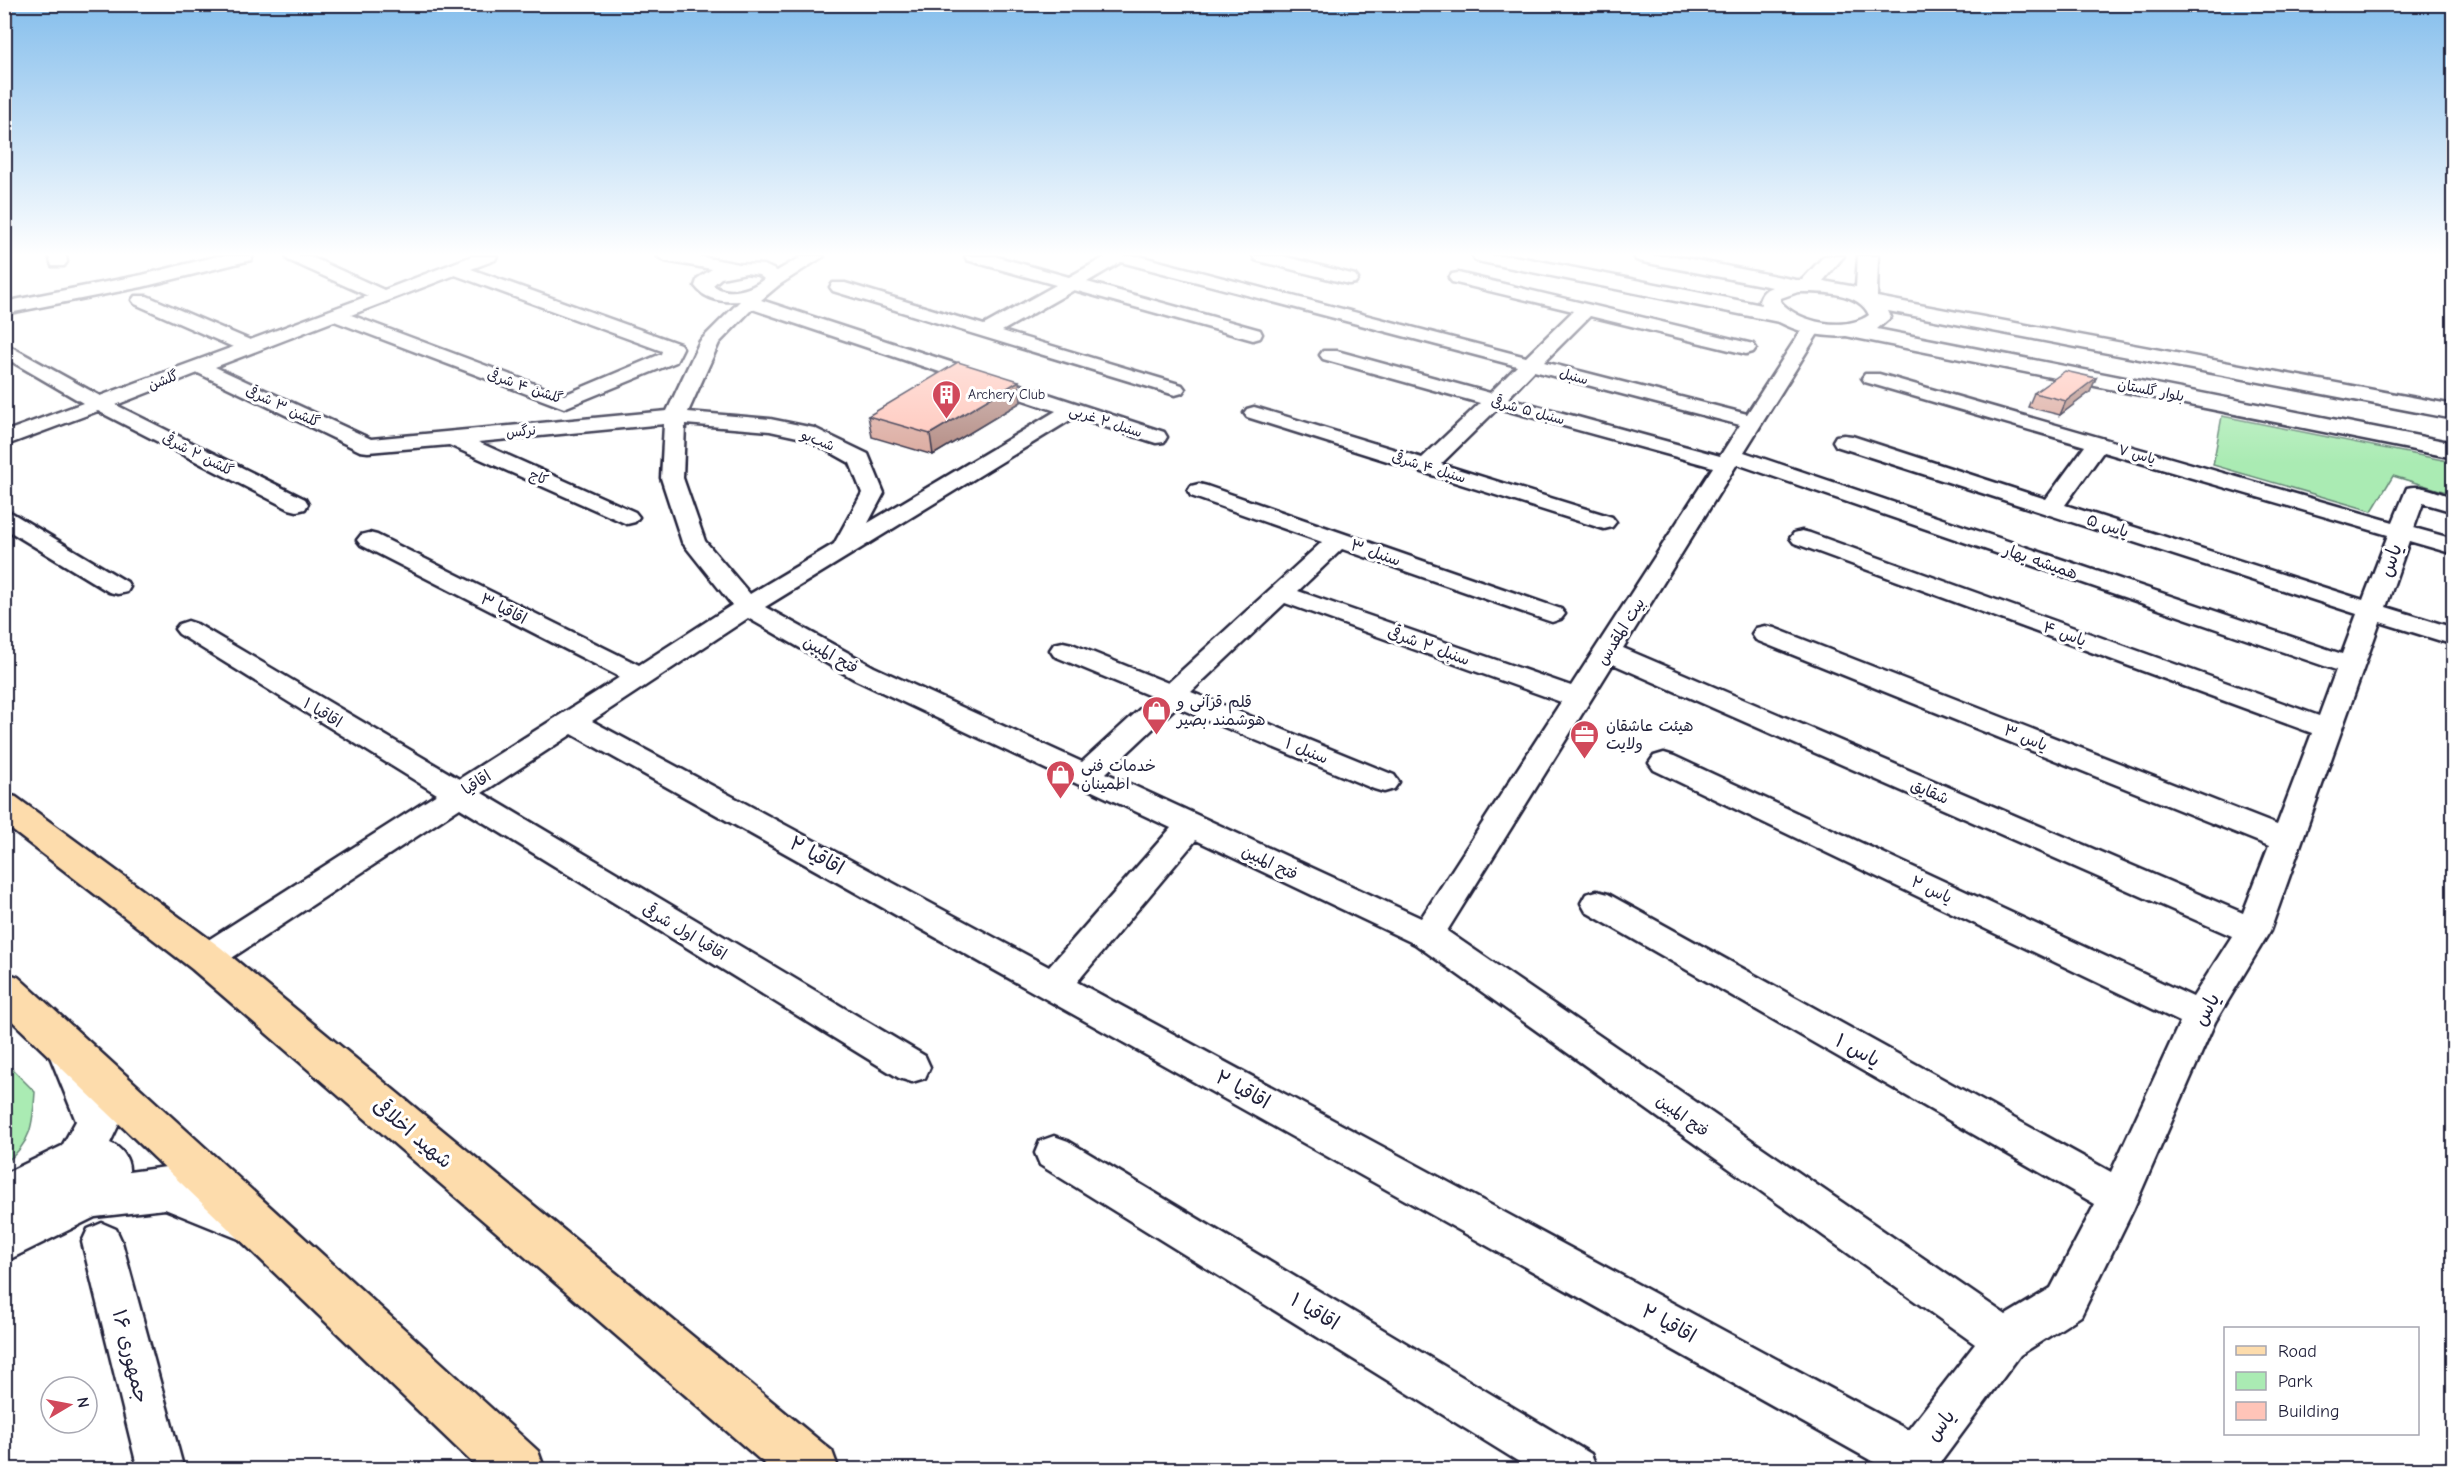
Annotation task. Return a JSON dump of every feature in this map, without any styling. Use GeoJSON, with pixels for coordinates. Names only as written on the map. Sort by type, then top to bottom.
{"type":"FeatureCollection","features":[{"type":"Feature","properties":{"kind":"main road","name":"بلوار گلستان"},"geometry":{"type":"LineString","coordinates":[[1807,325],[1848,330],[2454,451]]}},
{"type":"Feature","properties":{"kind":"main road"},"geometry":{"type":"LineString","coordinates":[[1848,330],[1868,325]]}},
{"type":"Feature","properties":{"kind":"main road"},"geometry":{"type":"LineString","coordinates":[[1998,325],[2454,412]]}},
{"type":"Feature","properties":{"kind":"main road","name":"شهید اخلاقی"},"geometry":{"type":"LineString","coordinates":[[4,806],[206,958],[813,1470]]}},
{"type":"Feature","properties":{"kind":"main road"},"geometry":{"type":"LineString","coordinates":[[4,987],[519,1470]]}},
{"type":"Feature","properties":{"kind":"main road"},"geometry":{"type":"LineString","coordinates":[[4,1240],[84,1179],[98,1122],[68,1049]]}},
{"type":"Feature","properties":{"kind":"main road"},"geometry":{"type":"LineString","coordinates":[[4,1197],[84,1179],[166,1188],[256,1225]]}},
{"type":"Feature","properties":{"kind":"street"},"geometry":{"type":"LineString","coordinates":[[198,325],[250,347]]}},
{"type":"Feature","properties":{"kind":"street","name":"گلشن"},"geometry":{"type":"LineString","coordinates":[[4,440],[309,325]]}},
{"type":"Feature","properties":{"kind":"street","name":"گلشن ۴ شرقی"},"geometry":{"type":"LineString","coordinates":[[361,325],[564,402],[669,358],[673,348],[608,325]]}},
{"type":"Feature","properties":{"kind":"street","name":"فتح المبین"},"geometry":{"type":"LineString","coordinates":[[709,325],[675,417],[672,478],[694,542],[747,607],[864,673],[1427,935],[2005,1340]]}},
{"type":"Feature","properties":{"kind":"street","name":"سنبل ۲ غربی"},"geometry":{"type":"LineString","coordinates":[[852,325],[1072,409],[1156,437]]}},
{"type":"Feature","properties":{"kind":"street"},"geometry":{"type":"LineString","coordinates":[[962,325],[1175,389]]}},
{"type":"Feature","properties":{"kind":"street"},"geometry":{"type":"LineString","coordinates":[[986,332],[999,325]]}},
{"type":"Feature","properties":{"kind":"street"},"geometry":{"type":"LineString","coordinates":[[1219,325],[1253,334]]}},
{"type":"Feature","properties":{"kind":"street","name":"سنبل"},"geometry":{"type":"LineString","coordinates":[[1379,325],[1752,422]]}},
{"type":"Feature","properties":{"kind":"street"},"geometry":{"type":"LineString","coordinates":[[1427,466],[1570,325]]}},
{"type":"Feature","properties":{"kind":"street"},"geometry":{"type":"LineString","coordinates":[[1651,325],[1746,348]]}},
{"type":"Feature","properties":{"kind":"street","name":"بیت المقدس"},"geometry":{"type":"LineString","coordinates":[[1427,935],[1813,327]]}},
{"type":"Feature","properties":{"kind":"street","name":"گلشن ۲ شرقی"},"geometry":{"type":"LineString","coordinates":[[4,349],[99,404],[297,504]]}},
{"type":"Feature","properties":{"kind":"street","name":"سنبل ۵ شرقی"},"geometry":{"type":"LineString","coordinates":[[1330,356],[1493,401],[1728,460]]}},
{"type":"Feature","properties":{"kind":"street","name":"گلشن ۳ شرقی"},"geometry":{"type":"LineString","coordinates":[[198,366],[368,446]]}},
{"type":"Feature","properties":{"kind":"street","name":"یاس ۷"},"geometry":{"type":"LineString","coordinates":[[1872,378],[2454,547]]}},
{"type":"Feature","properties":{"kind":"street","name":"اقاقیا"},"geometry":{"type":"LineString","coordinates":[[206,958],[747,607],[1072,409]]}},
{"type":"Feature","properties":{"kind":"street","name":"سنبل ۴ شرقی"},"geometry":{"type":"LineString","coordinates":[[1254,413],[1604,522]]}},
{"type":"Feature","properties":{"kind":"street","name":"نرگس"},"geometry":{"type":"LineString","coordinates":[[368,446],[675,417]]}},
{"type":"Feature","properties":{"kind":"street","name":"شب‌بو"},"geometry":{"type":"LineString","coordinates":[[675,417],[770,425],[803,432],[814,435],[860,459],[873,493],[843,548]]}},
{"type":"Feature","properties":{"kind":"street","name":"کاج"},"geometry":{"type":"LineString","coordinates":[[452,438],[627,517]]}},
{"type":"Feature","properties":{"kind":"street","name":"یاس ۵"},"geometry":{"type":"LineString","coordinates":[[1844,441],[2454,636]]}},
{"type":"Feature","properties":{"kind":"street"},"geometry":{"type":"LineString","coordinates":[[2052,507],[2098,442]]}},
{"type":"Feature","properties":{"kind":"street","name":"همیشه بهار"},"geometry":{"type":"LineString","coordinates":[[1728,460],[2351,666]]}},
{"type":"Feature","properties":{"kind":"street","name":"سنبل ۳"},"geometry":{"type":"LineString","coordinates":[[1199,491],[1552,614]]}},
{"type":"Feature","properties":{"kind":"street","name":"یاس"},"geometry":{"type":"LineString","coordinates":[[1913,1464],[2005,1340],[2066,1302],[2119,1197],[2200,1016],[2253,931],[2415,494],[2454,505]]}},
{"type":"Feature","properties":{"kind":"street"},"geometry":{"type":"LineString","coordinates":[[4,518],[118,586]]}},
{"type":"Feature","properties":{"kind":"street","name":"یاس ۴"},"geometry":{"type":"LineString","coordinates":[[1802,537],[2328,729]]}},
{"type":"Feature","properties":{"kind":"street"},"geometry":{"type":"LineString","coordinates":[[1085,776],[1339,539]]}},
{"type":"Feature","properties":{"kind":"street","name":"اقاقیا ۳"},"geometry":{"type":"LineString","coordinates":[[369,540],[639,676]]}},
{"type":"Feature","properties":{"kind":"street","name":"سنبل ۲ شرقی"},"geometry":{"type":"LineString","coordinates":[[1281,593],[1577,698]]}},
{"type":"Feature","properties":{"kind":"street","name":"اقاقیا ۱"},"geometry":{"type":"LineString","coordinates":[[188,629],[458,794]]}},
{"type":"Feature","properties":{"kind":"street","name":"یاس ۳"},"geometry":{"type":"LineString","coordinates":[[1765,634],[2287,841]]}},
{"type":"Feature","properties":{"kind":"street","name":"سنبل ۱"},"geometry":{"type":"LineString","coordinates":[[1063,650],[1384,782]]}},
{"type":"Feature","properties":{"kind":"street","name":"شقایق"},"geometry":{"type":"LineString","coordinates":[[1607,651],[2253,931]]}},
{"type":"Feature","properties":{"kind":"street","name":"اقاقیا ۲"},"geometry":{"type":"LineString","coordinates":[[571,721],[1054,985],[1913,1464]]}},
{"type":"Feature","properties":{"kind":"street","name":"یاس ۲"},"geometry":{"type":"LineString","coordinates":[[1664,762],[2200,1016]]}},
{"type":"Feature","properties":{"kind":"street","name":"اقاقیا اول شرقی"},"geometry":{"type":"LineString","coordinates":[[458,794],[912,1067]]}},
{"type":"Feature","properties":{"kind":"street"},"geometry":{"type":"LineString","coordinates":[[1054,985],[1191,825]]}},
{"type":"Feature","properties":{"kind":"street","name":"یاس ۱"},"geometry":{"type":"LineString","coordinates":[[1597,903],[2119,1197]]}},
{"type":"Feature","properties":{"kind":"street","name":"اقاقیا ۱"},"geometry":{"type":"LineString","coordinates":[[1054,1153],[1575,1470]]}},
{"type":"Feature","properties":{"kind":"street","name":"جمهوری ۱۶"},"geometry":{"type":"LineString","coordinates":[[102,1242],[161,1470]]}},
{"type":"Feature","properties":{"kind":"green space"},"geometry":{"type":"Polygon","coordinates":[[[2222,416],[2453,462],[2453,494],[2393,476],[2372,511],[2213,465],[2222,416]]]}},
{"type":"Feature","properties":{"kind":"green space"},"geometry":{"type":"Polygon","coordinates":[[[5,1062],[35,1092],[32,1123],[26,1140],[5,1163],[5,1062]]]}},
{"type":"Feature","properties":{"kind":"building"},"geometry":{"type":"Polygon","coordinates":[[[958,362],[1019,381],[930,434],[868,416],[958,362]]]}},
{"type":"Feature","properties":{"kind":"building"},"geometry":{"type":"Polygon","coordinates":[[[2065,371],[2096,378],[2066,401],[2034,393],[2065,371]]]}},
{"type":"Feature","properties":{"kind":"place","name":"Archery Club"},"geometry":{"type":"Point","coordinates":[947,420]}},
{"type":"Feature","properties":{"kind":"place","name":"قلم قرآنی و هوشمند بصیر"},"geometry":{"type":"Point","coordinates":[1156,736]}},
{"type":"Feature","properties":{"kind":"place","name":"هیئت عاشقان ولایت"},"geometry":{"type":"Point","coordinates":[1585,760]}},
{"type":"Feature","properties":{"kind":"place","name":"خدمات فنی اطمینان"},"geometry":{"type":"Point","coordinates":[1060,800]}}]}
